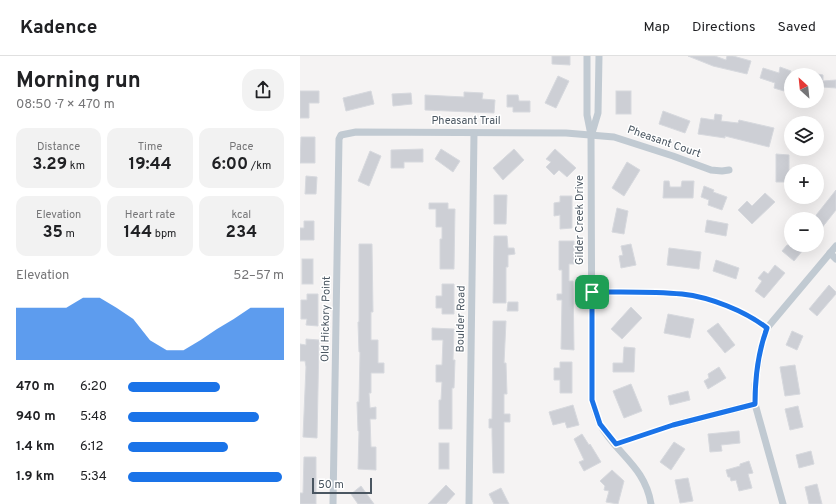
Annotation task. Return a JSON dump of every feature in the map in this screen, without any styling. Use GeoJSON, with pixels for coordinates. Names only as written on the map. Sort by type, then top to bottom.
{"type":"FeatureCollection","features":[{"type":"Feature","properties":{"kind":"street","name":"Gilder Creek Drive"},"geometry":{"type":"LineString","coordinates":[[587,56],[587,115],[591,135],[592,400],[600,424],[644,481],[651,504]]}},
{"type":"Feature","properties":{"kind":"street","name":"Gilder Creek Drive"},"geometry":{"type":"LineString","coordinates":[[591,135],[598,113],[599,56]]}},
{"type":"Feature","properties":{"kind":"street","name":"Pheasant Trail"},"geometry":{"type":"LineString","coordinates":[[341,135],[356,132],[566,133],[591,135]]}},
{"type":"Feature","properties":{"kind":"street","name":"Boulder Road"},"geometry":{"type":"LineString","coordinates":[[469,504],[474,133]]}},
{"type":"Feature","properties":{"kind":"street","name":"Old Hickory Point"},"geometry":{"type":"LineString","coordinates":[[333,504],[339,139],[341,135]]}},
{"type":"Feature","properties":{"kind":"street","name":"Pheasant Court"},"geometry":{"type":"LineString","coordinates":[[591,135],[614,137],[711,170],[729,170]]}},
{"type":"Feature","properties":{"kind":"street"},"geometry":{"type":"LineString","coordinates":[[783,504],[755,404],[755,385],[760,347],[767,328],[836,246]]}},
{"type":"Feature","properties":{"kind":"street"},"geometry":{"type":"LineString","coordinates":[[830,253],[836,259]]}},
{"type":"Feature","properties":{"kind":"street"},"geometry":{"type":"LineString","coordinates":[[592,292],[673,294],[693,296],[753,317],[767,328]]}},
{"type":"Feature","properties":{"kind":"street"},"geometry":{"type":"LineString","coordinates":[[616,444],[673,425],[755,404]]}},
{"type":"Feature","properties":{"kind":"building"},"geometry":{"type":"Polygon","coordinates":[[[552,56],[570,56],[570,65],[552,64],[552,56]]]}},
{"type":"Feature","properties":{"kind":"building"},"geometry":{"type":"Polygon","coordinates":[[[688,56],[715,56],[726,60],[727,56],[733,56],[751,61],[747,74],[713,66],[688,56]]]}},
{"type":"Feature","properties":{"kind":"building"},"geometry":{"type":"Polygon","coordinates":[[[780,67],[784,68],[784,91],[774,88],[775,83],[760,78],[763,68],[779,73],[780,67]]]}},
{"type":"Feature","properties":{"kind":"building"},"geometry":{"type":"Polygon","coordinates":[[[558,76],[569,81],[556,108],[545,103],[558,76]]]}},
{"type":"Feature","properties":{"kind":"building"},"geometry":{"type":"Polygon","coordinates":[[[836,80],[836,88],[824,87],[824,81],[836,80]]]}},
{"type":"Feature","properties":{"kind":"building"},"geometry":{"type":"Polygon","coordinates":[[[300,91],[319,91],[319,103],[309,103],[309,118],[300,118],[300,91]]]}},
{"type":"Feature","properties":{"kind":"building"},"geometry":{"type":"Polygon","coordinates":[[[371,91],[374,104],[346,111],[343,98],[371,91]]]}},
{"type":"Feature","properties":{"kind":"building"},"geometry":{"type":"Polygon","coordinates":[[[616,91],[631,91],[631,114],[616,114],[616,91]]]}},
{"type":"Feature","properties":{"kind":"building"},"geometry":{"type":"Polygon","coordinates":[[[464,92],[483,93],[482,99],[495,100],[494,113],[425,110],[425,95],[464,97],[464,92]]]}},
{"type":"Feature","properties":{"kind":"building"},"geometry":{"type":"Polygon","coordinates":[[[411,93],[412,104],[393,106],[392,94],[411,93]]]}},
{"type":"Feature","properties":{"kind":"building"},"geometry":{"type":"Polygon","coordinates":[[[507,95],[518,95],[519,101],[530,101],[530,112],[513,112],[513,107],[507,107],[507,95]]]}},
{"type":"Feature","properties":{"kind":"building"},"geometry":{"type":"Polygon","coordinates":[[[663,111],[690,121],[685,133],[659,124],[663,111]]]}},
{"type":"Feature","properties":{"kind":"building"},"geometry":{"type":"Polygon","coordinates":[[[715,114],[722,115],[721,121],[738,123],[739,120],[774,128],[769,147],[725,136],[725,138],[698,134],[701,118],[714,120],[715,114]]]}},
{"type":"Feature","properties":{"kind":"building"},"geometry":{"type":"Polygon","coordinates":[[[301,137],[315,137],[315,163],[300,163],[301,137]]]}},
{"type":"Feature","properties":{"kind":"building"},"geometry":{"type":"Polygon","coordinates":[[[423,149],[423,162],[404,162],[404,168],[391,168],[391,150],[423,149]]]}},
{"type":"Feature","properties":{"kind":"building"},"geometry":{"type":"Polygon","coordinates":[[[441,149],[460,161],[453,172],[435,159],[441,149]]]}},
{"type":"Feature","properties":{"kind":"building"},"geometry":{"type":"Polygon","coordinates":[[[514,149],[524,160],[503,180],[493,168],[514,149]]]}},
{"type":"Feature","properties":{"kind":"building"},"geometry":{"type":"Polygon","coordinates":[[[555,149],[576,168],[567,177],[559,170],[554,175],[546,167],[551,162],[546,159],[555,149]]]}},
{"type":"Feature","properties":{"kind":"building"},"geometry":{"type":"Polygon","coordinates":[[[370,151],[381,156],[369,186],[358,181],[370,151]]]}},
{"type":"Feature","properties":{"kind":"building"},"geometry":{"type":"Polygon","coordinates":[[[776,154],[789,156],[789,164],[784,164],[784,182],[776,182],[776,154]]]}},
{"type":"Feature","properties":{"kind":"building"},"geometry":{"type":"Polygon","coordinates":[[[627,162],[640,170],[624,196],[612,188],[627,162]]]}},
{"type":"Feature","properties":{"kind":"building"},"geometry":{"type":"Polygon","coordinates":[[[306,176],[317,177],[316,194],[305,194],[306,176]]]}},
{"type":"Feature","properties":{"kind":"building"},"geometry":{"type":"Polygon","coordinates":[[[664,181],[669,181],[670,187],[681,187],[682,181],[694,181],[693,198],[663,198],[664,181]]]}},
{"type":"Feature","properties":{"kind":"building"},"geometry":{"type":"Polygon","coordinates":[[[704,186],[714,190],[713,192],[727,197],[722,210],[708,205],[709,200],[701,197],[704,186]]]}},
{"type":"Feature","properties":{"kind":"building"},"geometry":{"type":"Polygon","coordinates":[[[836,190],[836,210],[824,225],[824,212],[819,212],[836,190]]]}},
{"type":"Feature","properties":{"kind":"building"},"geometry":{"type":"Polygon","coordinates":[[[765,193],[775,202],[752,224],[738,210],[747,201],[752,206],[765,193]]]}},
{"type":"Feature","properties":{"kind":"building"},"geometry":{"type":"Polygon","coordinates":[[[494,195],[507,195],[506,224],[494,224],[494,195]]]}},
{"type":"Feature","properties":{"kind":"building"},"geometry":{"type":"Polygon","coordinates":[[[560,196],[572,196],[572,228],[560,229],[560,215],[554,216],[554,203],[560,202],[560,196]]]}},
{"type":"Feature","properties":{"kind":"building"},"geometry":{"type":"Polygon","coordinates":[[[429,203],[448,203],[448,209],[455,209],[454,269],[440,269],[440,239],[442,239],[442,227],[436,227],[436,209],[429,209],[429,203]]]}},
{"type":"Feature","properties":{"kind":"building"},"geometry":{"type":"Polygon","coordinates":[[[617,208],[628,211],[624,234],[612,232],[617,208]]]}},
{"type":"Feature","properties":{"kind":"building"},"geometry":{"type":"Polygon","coordinates":[[[707,220],[728,224],[726,236],[705,232],[707,220]]]}},
{"type":"Feature","properties":{"kind":"building"},"geometry":{"type":"Polygon","coordinates":[[[304,221],[314,221],[314,240],[300,240],[300,228],[304,228],[304,221]]]}},
{"type":"Feature","properties":{"kind":"building"},"geometry":{"type":"Polygon","coordinates":[[[494,236],[507,236],[508,248],[514,248],[515,254],[508,255],[508,267],[506,267],[506,303],[493,303],[494,236]]]}},
{"type":"Feature","properties":{"kind":"building"},"geometry":{"type":"Polygon","coordinates":[[[559,241],[574,241],[574,264],[569,264],[569,281],[573,281],[574,350],[561,349],[562,300],[557,300],[557,294],[562,294],[562,270],[559,270],[559,241]]]}},
{"type":"Feature","properties":{"kind":"building"},"geometry":{"type":"Polygon","coordinates":[[[359,244],[372,244],[373,312],[371,312],[371,340],[378,340],[378,363],[384,363],[384,373],[371,373],[371,393],[369,393],[370,408],[376,407],[376,419],[370,419],[371,447],[376,447],[376,470],[358,469],[359,431],[357,402],[359,402],[360,352],[358,322],[359,244]]]}},
{"type":"Feature","properties":{"kind":"building"},"geometry":{"type":"Polygon","coordinates":[[[631,244],[636,265],[621,268],[619,256],[623,255],[621,246],[631,244]]]}},
{"type":"Feature","properties":{"kind":"building"},"geometry":{"type":"Polygon","coordinates":[[[669,248],[701,252],[699,269],[667,265],[669,248]]]}},
{"type":"Feature","properties":{"kind":"building"},"geometry":{"type":"Polygon","coordinates":[[[784,249],[784,252],[801,252],[794,261],[782,251],[784,249]]]}},
{"type":"Feature","properties":{"kind":"building"},"geometry":{"type":"Polygon","coordinates":[[[302,259],[313,259],[313,284],[302,284],[302,259]]]}},
{"type":"Feature","properties":{"kind":"building"},"geometry":{"type":"Polygon","coordinates":[[[716,260],[739,268],[736,279],[713,271],[716,260]]]}},
{"type":"Feature","properties":{"kind":"building"},"geometry":{"type":"Polygon","coordinates":[[[775,265],[785,273],[764,298],[755,291],[762,281],[758,278],[764,271],[768,274],[775,265]]]}},
{"type":"Feature","properties":{"kind":"building"},"geometry":{"type":"Polygon","coordinates":[[[442,284],[454,284],[454,314],[442,314],[442,308],[436,308],[436,296],[442,296],[442,284]]]}},
{"type":"Feature","properties":{"kind":"building"},"geometry":{"type":"Polygon","coordinates":[[[829,285],[836,292],[836,294],[817,316],[809,309],[829,285]]]}},
{"type":"Feature","properties":{"kind":"building"},"geometry":{"type":"Polygon","coordinates":[[[307,294],[318,294],[318,326],[306,325],[307,319],[301,319],[301,300],[307,300],[307,294]]]}},
{"type":"Feature","properties":{"kind":"building"},"geometry":{"type":"Polygon","coordinates":[[[508,302],[518,302],[518,311],[507,311],[508,302]]]}},
{"type":"Feature","properties":{"kind":"building"},"geometry":{"type":"Polygon","coordinates":[[[631,307],[642,318],[622,339],[611,329],[631,307]]]}},
{"type":"Feature","properties":{"kind":"building"},"geometry":{"type":"Polygon","coordinates":[[[668,314],[694,319],[690,338],[664,333],[668,314]]]}},
{"type":"Feature","properties":{"kind":"building"},"geometry":{"type":"Polygon","coordinates":[[[493,321],[506,321],[504,363],[506,363],[507,394],[504,394],[504,414],[510,414],[510,422],[504,422],[504,473],[493,473],[492,428],[489,428],[489,419],[492,419],[493,321]]]}},
{"type":"Feature","properties":{"kind":"building"},"geometry":{"type":"Polygon","coordinates":[[[718,323],[735,345],[725,353],[707,331],[718,323]]]}},
{"type":"Feature","properties":{"kind":"building"},"geometry":{"type":"Polygon","coordinates":[[[432,328],[454,329],[453,360],[455,360],[454,388],[452,388],[452,429],[439,429],[439,400],[441,400],[442,382],[436,382],[436,365],[442,365],[443,340],[432,340],[432,328]]]}},
{"type":"Feature","properties":{"kind":"building"},"geometry":{"type":"Polygon","coordinates":[[[792,331],[803,336],[797,350],[786,345],[792,331]]]}},
{"type":"Feature","properties":{"kind":"building"},"geometry":{"type":"Polygon","coordinates":[[[306,339],[319,340],[317,438],[303,437],[306,367],[305,361],[300,361],[300,344],[306,345],[306,339]]]}},
{"type":"Feature","properties":{"kind":"building"},"geometry":{"type":"Polygon","coordinates":[[[624,347],[635,348],[634,372],[613,372],[613,363],[623,363],[624,347]]]}},
{"type":"Feature","properties":{"kind":"building"},"geometry":{"type":"Polygon","coordinates":[[[560,362],[572,362],[572,393],[560,393],[560,380],[554,380],[554,368],[560,368],[560,362]]]}},
{"type":"Feature","properties":{"kind":"building"},"geometry":{"type":"Polygon","coordinates":[[[795,365],[800,394],[785,396],[780,367],[795,365]]]}},
{"type":"Feature","properties":{"kind":"building"},"geometry":{"type":"Polygon","coordinates":[[[719,367],[726,378],[708,389],[704,381],[709,378],[708,374],[719,367]]]}},
{"type":"Feature","properties":{"kind":"building"},"geometry":{"type":"Polygon","coordinates":[[[631,384],[642,411],[624,418],[613,391],[631,384]]]}},
{"type":"Feature","properties":{"kind":"building"},"geometry":{"type":"Polygon","coordinates":[[[688,391],[690,400],[670,405],[668,396],[688,391]]]}},
{"type":"Feature","properties":{"kind":"building"},"geometry":{"type":"Polygon","coordinates":[[[573,405],[579,425],[567,428],[565,422],[553,425],[549,412],[573,405]]]}},
{"type":"Feature","properties":{"kind":"building"},"geometry":{"type":"Polygon","coordinates":[[[798,406],[803,427],[790,430],[785,409],[798,406]]]}},
{"type":"Feature","properties":{"kind":"building"},"geometry":{"type":"Polygon","coordinates":[[[739,431],[740,443],[721,445],[722,451],[710,452],[708,434],[739,431]]]}},
{"type":"Feature","properties":{"kind":"building"},"geometry":{"type":"Polygon","coordinates":[[[582,434],[601,462],[584,471],[579,462],[584,460],[574,439],[582,434]]]}},
{"type":"Feature","properties":{"kind":"building"},"geometry":{"type":"Polygon","coordinates":[[[674,442],[685,449],[671,470],[660,462],[674,442]]]}},
{"type":"Feature","properties":{"kind":"building"},"geometry":{"type":"Polygon","coordinates":[[[439,443],[449,443],[449,469],[439,469],[439,443]]]}},
{"type":"Feature","properties":{"kind":"building"},"geometry":{"type":"Polygon","coordinates":[[[811,451],[814,464],[799,468],[796,455],[811,451]]]}},
{"type":"Feature","properties":{"kind":"building"},"geometry":{"type":"Polygon","coordinates":[[[304,457],[316,457],[316,504],[300,504],[300,493],[303,493],[304,457]]]}},
{"type":"Feature","properties":{"kind":"building"},"geometry":{"type":"Polygon","coordinates":[[[749,461],[753,473],[748,474],[752,488],[739,491],[736,480],[731,481],[726,470],[740,466],[740,464],[749,461]]]}},
{"type":"Feature","properties":{"kind":"building"},"geometry":{"type":"Polygon","coordinates":[[[612,470],[624,481],[618,504],[606,502],[609,491],[604,490],[605,486],[600,481],[612,470]]]}},
{"type":"Feature","properties":{"kind":"building"},"geometry":{"type":"Polygon","coordinates":[[[688,478],[693,501],[680,503],[675,480],[688,478]]]}},
{"type":"Feature","properties":{"kind":"building"},"geometry":{"type":"Polygon","coordinates":[[[817,484],[822,504],[809,504],[805,487],[817,484]]]}},
{"type":"Feature","properties":{"kind":"building"},"geometry":{"type":"Polygon","coordinates":[[[446,485],[455,494],[446,504],[428,504],[446,485]]]}},
{"type":"Feature","properties":{"kind":"building"},"geometry":{"type":"Polygon","coordinates":[[[361,486],[374,504],[358,504],[351,494],[361,486]]]}},
{"type":"Feature","properties":{"kind":"building"},"geometry":{"type":"Polygon","coordinates":[[[501,488],[509,504],[494,504],[489,494],[501,488]]]}},
{"type":"Feature","properties":{"kind":"route"},"geometry":{"type":"LineString","coordinates":[[592,292],[682,294],[709,301],[753,317],[767,328],[760,347],[755,385],[755,404],[673,425],[616,444],[600,424],[592,400],[592,292]]}}]}
